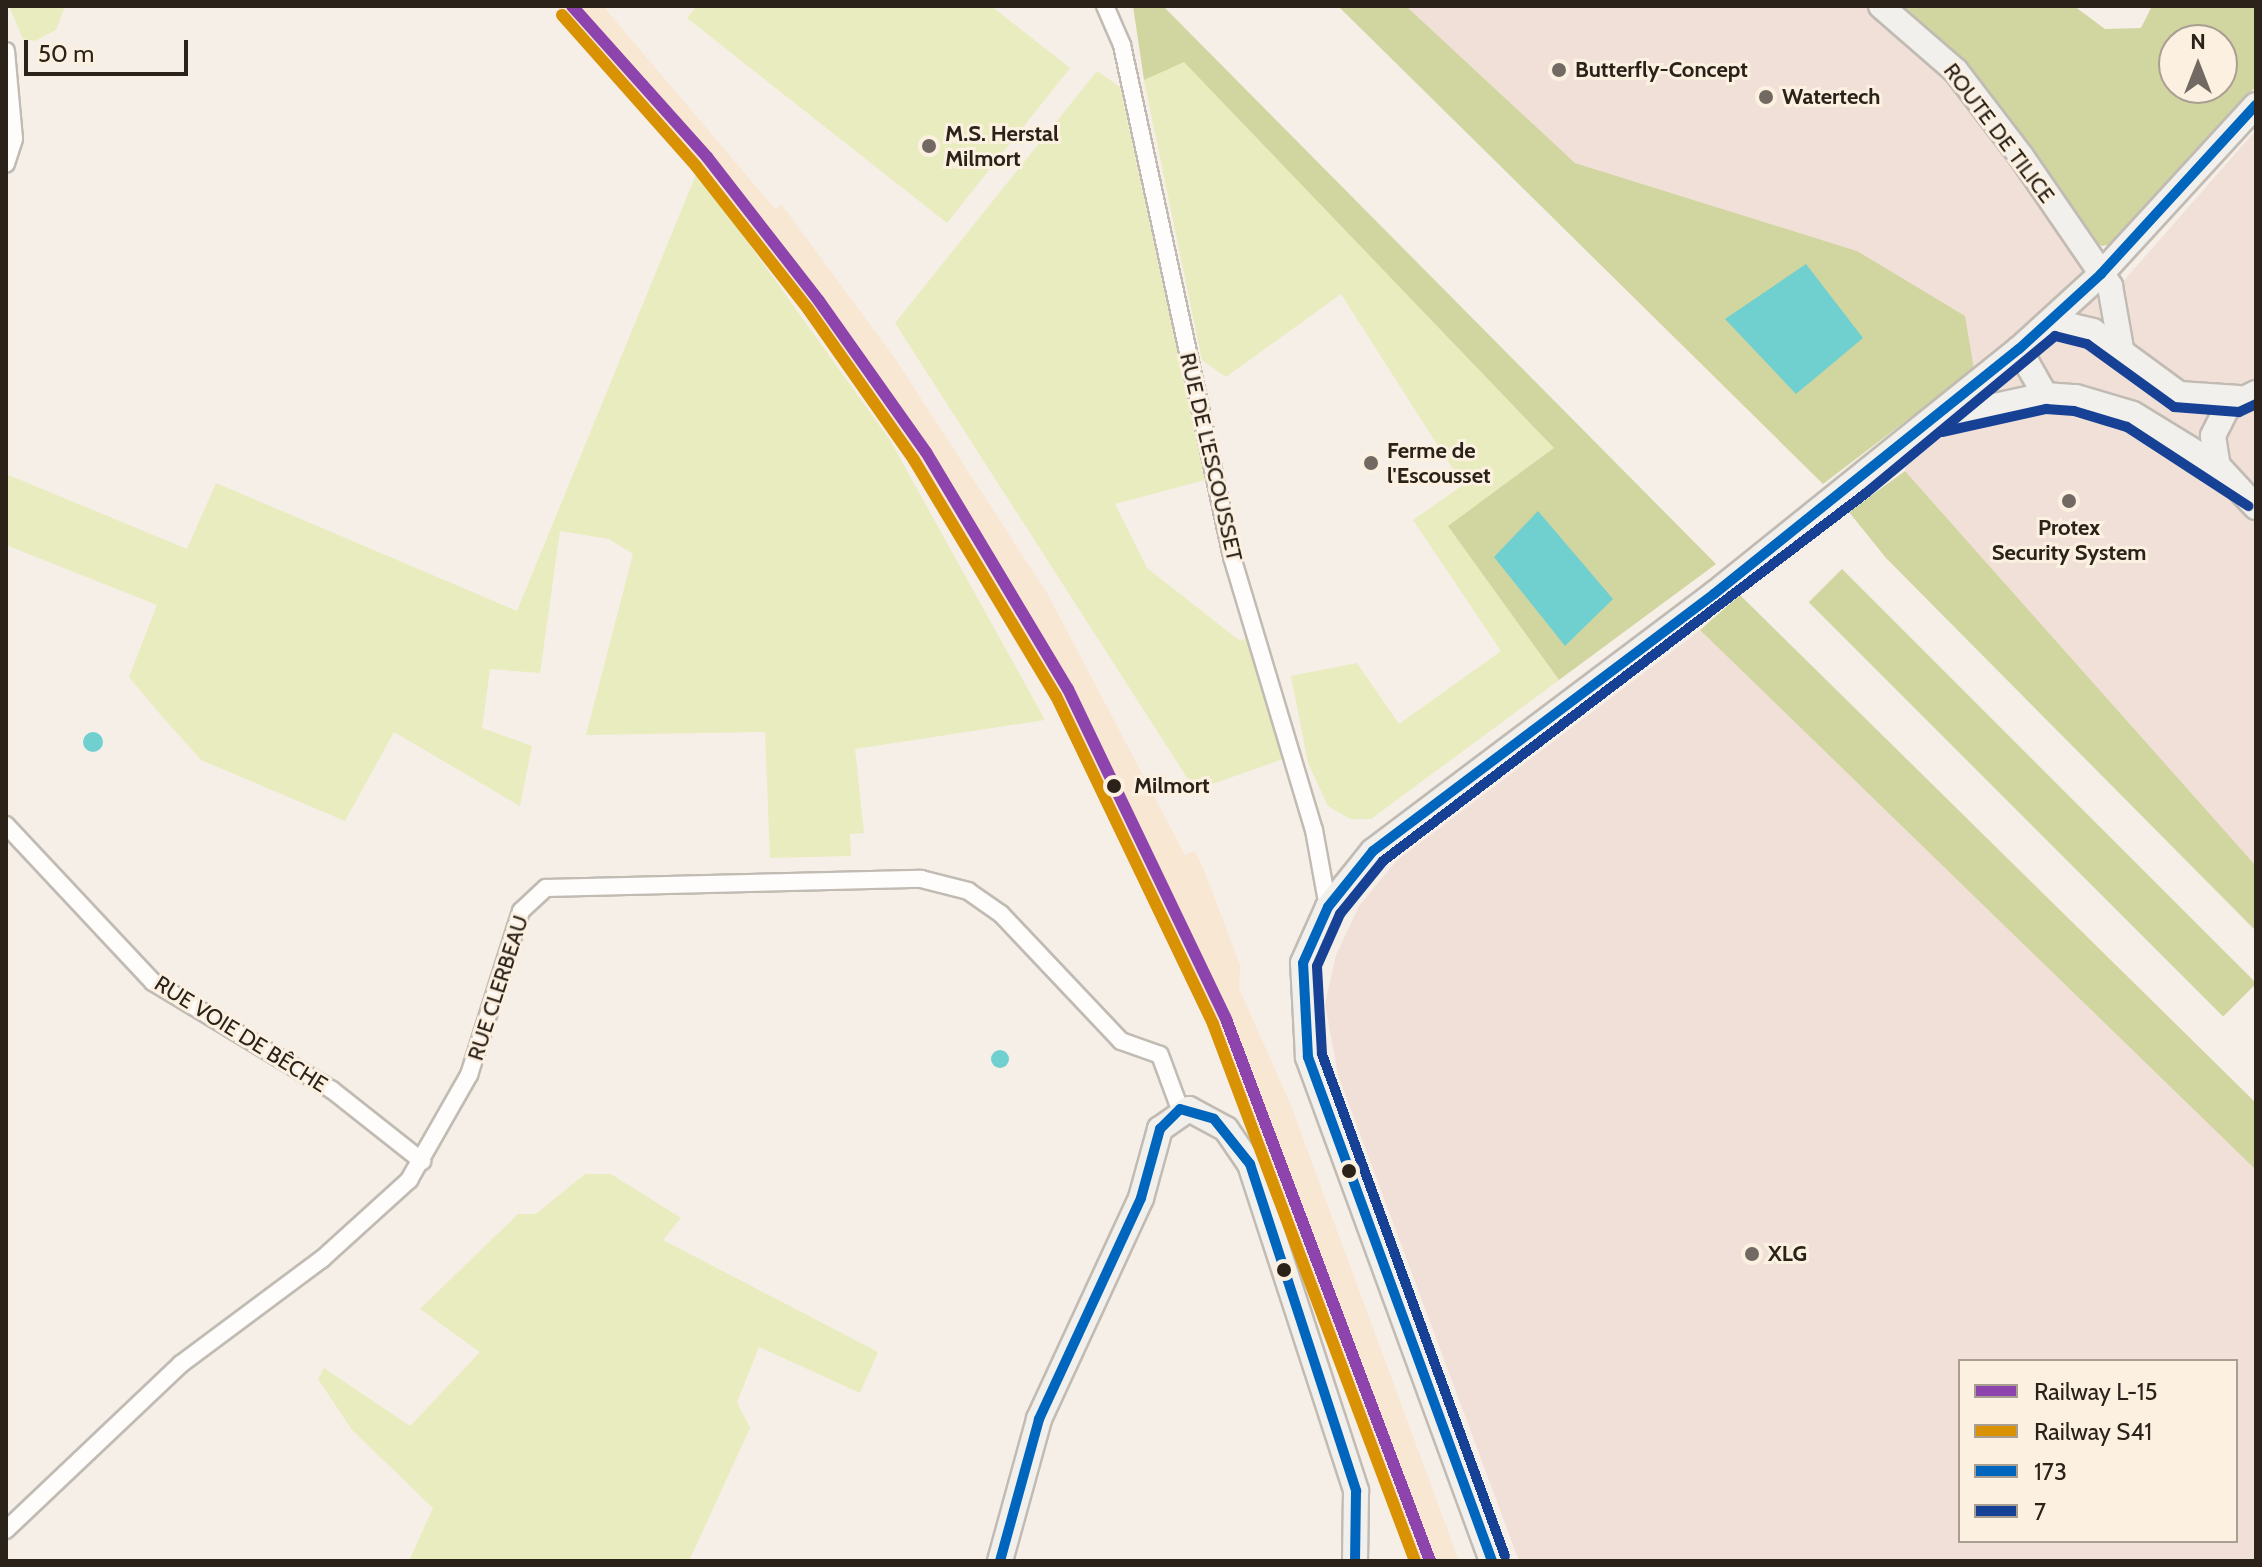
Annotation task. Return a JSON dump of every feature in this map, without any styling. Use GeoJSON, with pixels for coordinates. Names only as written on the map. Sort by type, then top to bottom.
{"type":"FeatureCollection","features":[{"type":"Feature","properties":{"kind":"street","name":"RUE DE L'ESCOUSSET"},"geometry":{"type":"LineString","coordinates":[[1105,6],[1122,45],[1232,557],[1314,830],[1328,907]]}},
{"type":"Feature","properties":{"kind":"street","name":"ROUTE DE TILICE"},"geometry":{"type":"LineString","coordinates":[[1881,6],[1956,71],[2110,286],[2122,354]]}},
{"type":"Feature","properties":{"kind":"street"},"geometry":{"type":"LineString","coordinates":[[6,51],[14,139],[6,164]]}},
{"type":"Feature","properties":{"kind":"street"},"geometry":{"type":"LineString","coordinates":[[1492,1561],[1308,1057],[1303,963],[1328,907],[1373,851],[1933,419],[2019,349],[2101,274],[2256,105]]}},
{"type":"Feature","properties":{"kind":"street"},"geometry":{"type":"LineString","coordinates":[[2051,321],[2093,331],[2179,394],[2251,393]]}},
{"type":"Feature","properties":{"kind":"street"},"geometry":{"type":"LineString","coordinates":[[2019,349],[2045,395]]}},
{"type":"Feature","properties":{"kind":"street"},"geometry":{"type":"LineString","coordinates":[[2218,466],[2213,436],[2251,393]]}},
{"type":"Feature","properties":{"kind":"street"},"geometry":{"type":"LineString","coordinates":[[1933,419],[2045,395],[2133,414],[2218,466],[2251,496]]}},
{"type":"Feature","properties":{"kind":"street","name":"RUE VOIE DE BÊCHE"},"geometry":{"type":"LineString","coordinates":[[6,825],[153,982],[332,1090],[422,1161]]}},
{"type":"Feature","properties":{"kind":"street","name":"RUE CLERBEAU"},"geometry":{"type":"LineString","coordinates":[[6,1530],[181,1364],[379,1212],[422,1161],[469,1075],[521,911],[533,895],[559,885],[921,879],[968,891],[1001,914],[1121,1041],[1160,1055],[1180,1109]]}},
{"type":"Feature","properties":{"kind":"street"},"geometry":{"type":"LineString","coordinates":[[1000,1561],[1039,1419],[1141,1198],[1160,1129],[1180,1109],[1214,1119],[1250,1164],[1356,1491],[1355,1561]]}},
{"type":"Feature","properties":{"kind":"shaded area"},"geometry":{"type":"Polygon","coordinates":[[[556,6],[603,6],[775,209],[782,205],[896,360],[1047,593],[1185,855],[1195,851],[1204,870],[1240,965],[1239,988],[1290,1103],[1459,1561],[1416,1561],[1205,998],[1198,1000],[1097,777],[1008,617],[812,307],[700,165],[556,6]]]}},
{"type":"Feature","properties":{"kind":"shaded area"},"geometry":{"type":"Polygon","coordinates":[[[1406,6],[1881,6],[1956,71],[2120,285],[2256,130],[2256,866],[1905,471],[1913,421],[1857,251],[1575,163],[1406,6]]]}},
{"type":"Feature","properties":{"kind":"shaded area"},"geometry":{"type":"Polygon","coordinates":[[[1700,630],[2256,1170],[2256,1561],[1519,1561],[1338,1075],[1325,1004],[1336,955],[1359,906],[1396,861],[1700,630]]]}},
{"type":"Feature","properties":{"kind":"green space"},"geometry":{"type":"Polygon","coordinates":[[[9,6],[65,6],[56,30],[35,41],[23,39],[9,6]]]}},
{"type":"Feature","properties":{"kind":"green space","name":"M.S. Herstal Milmort"},"geometry":{"type":"Polygon","coordinates":[[[697,6],[991,6],[1070,68],[947,223],[687,18],[697,6]]]}},
{"type":"Feature","properties":{"kind":"green space"},"geometry":{"type":"Polygon","coordinates":[[[1133,6],[1163,6],[1716,564],[1559,680],[1448,526],[1554,448],[1184,62],[1144,80],[1133,6]]]}},
{"type":"Feature","properties":{"kind":"green space"},"geometry":{"type":"Polygon","coordinates":[[[1338,6],[1406,6],[1575,163],[1857,251],[1965,316],[1974,369],[1823,484],[1338,6]]]}},
{"type":"Feature","properties":{"kind":"green space"},"geometry":{"type":"Polygon","coordinates":[[[1881,6],[2074,6],[2105,29],[2141,28],[2152,6],[2256,6],[2256,86],[2122,242],[2102,246],[2071,231],[2021,156],[1881,6]]]}},
{"type":"Feature","properties":{"kind":"green space"},"geometry":{"type":"Polygon","coordinates":[[[1184,61],[1555,448],[1449,526],[1559,680],[1371,819],[1350,819],[1328,806],[1308,763],[1291,676],[1357,663],[1399,724],[1501,651],[1413,520],[1463,485],[1341,294],[1226,377],[1202,360],[1144,80],[1184,61]]]}},
{"type":"Feature","properties":{"kind":"green space"},"geometry":{"type":"Polygon","coordinates":[[[1097,71],[1120,87],[1205,480],[1115,504],[1147,568],[1240,641],[1249,637],[1286,758],[1195,790],[895,323],[1097,71]]]}},
{"type":"Feature","properties":{"kind":"green space"},"geometry":{"type":"Polygon","coordinates":[[[697,172],[890,440],[1045,720],[855,749],[864,833],[850,834],[851,856],[770,858],[765,732],[586,735],[633,554],[609,539],[560,531],[540,673],[490,669],[482,728],[532,746],[520,806],[394,732],[345,821],[201,760],[160,714],[129,677],[157,605],[6,545],[6,474],[187,549],[216,483],[517,611],[697,172]]]}},
{"type":"Feature","properties":{"kind":"green space"},"geometry":{"type":"Polygon","coordinates":[[[1905,471],[2256,866],[2256,931],[1886,558],[1849,512],[1905,471]]]}},
{"type":"Feature","properties":{"kind":"green space"},"geometry":{"type":"Polygon","coordinates":[[[1842,569],[2256,983],[2223,1017],[1809,602],[1842,569]]]}},
{"type":"Feature","properties":{"kind":"green space"},"geometry":{"type":"Polygon","coordinates":[[[1740,595],[2256,1103],[2256,1170],[1700,630],[1740,595]]]}},
{"type":"Feature","properties":{"kind":"green space"},"geometry":{"type":"Polygon","coordinates":[[[585,1174],[611,1174],[681,1218],[663,1240],[878,1352],[860,1393],[759,1347],[737,1402],[750,1428],[689,1561],[409,1561],[433,1508],[352,1430],[318,1379],[324,1368],[410,1426],[480,1352],[420,1309],[518,1214],[536,1214],[585,1174]]]}},
{"type":"Feature","properties":{"kind":"water"},"geometry":{"type":"Polygon","coordinates":[[[1806,264],[1863,338],[1796,394],[1725,319],[1806,264]]]}},
{"type":"Feature","properties":{"kind":"water"},"geometry":{"type":"Polygon","coordinates":[[[1538,511],[1613,599],[1565,646],[1494,557],[1538,511]]]}},
{"type":"Feature","properties":{"kind":"water"},"geometry":{"type":"Polygon","coordinates":[[[93,732],[100,735],[103,742],[100,749],[93,752],[86,749],[83,742],[86,735],[93,732]]]}},
{"type":"Feature","properties":{"kind":"water"},"geometry":{"type":"Polygon","coordinates":[[[996,1050],[1004,1050],[1009,1059],[1007,1066],[996,1068],[991,1063],[991,1055],[996,1050]]]}},
{"type":"Feature","properties":{"kind":"rail line","name":"L-15"},"geometry":{"type":"LineString","coordinates":[[572,6],[707,157],[819,301],[926,452],[1068,689],[1226,1019],[1430,1561]]}},
{"type":"Feature","properties":{"kind":"rail line","name":"S41"},"geometry":{"type":"LineString","coordinates":[[562,15],[696,166],[808,309],[914,460],[1056,696],[1213,1024],[1415,1561]]}},
{"type":"Feature","properties":{"kind":"transit line","name":"173"},"geometry":{"type":"LineString","coordinates":[[1492,1561],[1308,1057],[1303,963],[1328,907],[1373,851],[1714,594],[2019,349],[2101,274],[2256,105]]}},
{"type":"Feature","properties":{"kind":"transit line","name":"7"},"geometry":{"type":"LineString","coordinates":[[1505,1556],[1322,1054],[1317,966],[1340,914],[1383,861],[1866,493],[2055,336],[2087,344],[2174,407],[2239,412],[2256,404]]}},
{"type":"Feature","properties":{"kind":"transit line","name":"7"},"geometry":{"type":"LineString","coordinates":[[1942,432],[2046,409],[2074,411],[2127,427],[2248,506]]}},
{"type":"Feature","properties":{"kind":"transit line","name":"173"},"geometry":{"type":"LineString","coordinates":[[1180,1109],[1214,1119],[1250,1164],[1356,1491],[1355,1561]]}},
{"type":"Feature","properties":{"kind":"transit line","name":"173"},"geometry":{"type":"LineString","coordinates":[[1000,1561],[1039,1419],[1141,1198],[1160,1129],[1180,1109]]}},
{"type":"Feature","properties":{"kind":"place","name":"Butterfly-Concept"},"geometry":{"type":"Point","coordinates":[1559,70]}},
{"type":"Feature","properties":{"kind":"place","name":"Watertech"},"geometry":{"type":"Point","coordinates":[1766,97]}},
{"type":"Feature","properties":{"kind":"place","name":"M.S. Herstal Milmort"},"geometry":{"type":"Point","coordinates":[929,146]}},
{"type":"Feature","properties":{"kind":"place","name":"Ferme de l'Escousset"},"geometry":{"type":"Point","coordinates":[1371,463]}},
{"type":"Feature","properties":{"kind":"place","name":"Protex Security System"},"geometry":{"type":"Point","coordinates":[2069,501]}},
{"type":"Feature","properties":{"kind":"place","name":"Milmort"},"geometry":{"type":"Point","coordinates":[1114,786]}},
{"type":"Feature","properties":{"kind":"place","name":"XLG"},"geometry":{"type":"Point","coordinates":[1752,1254]}}]}
